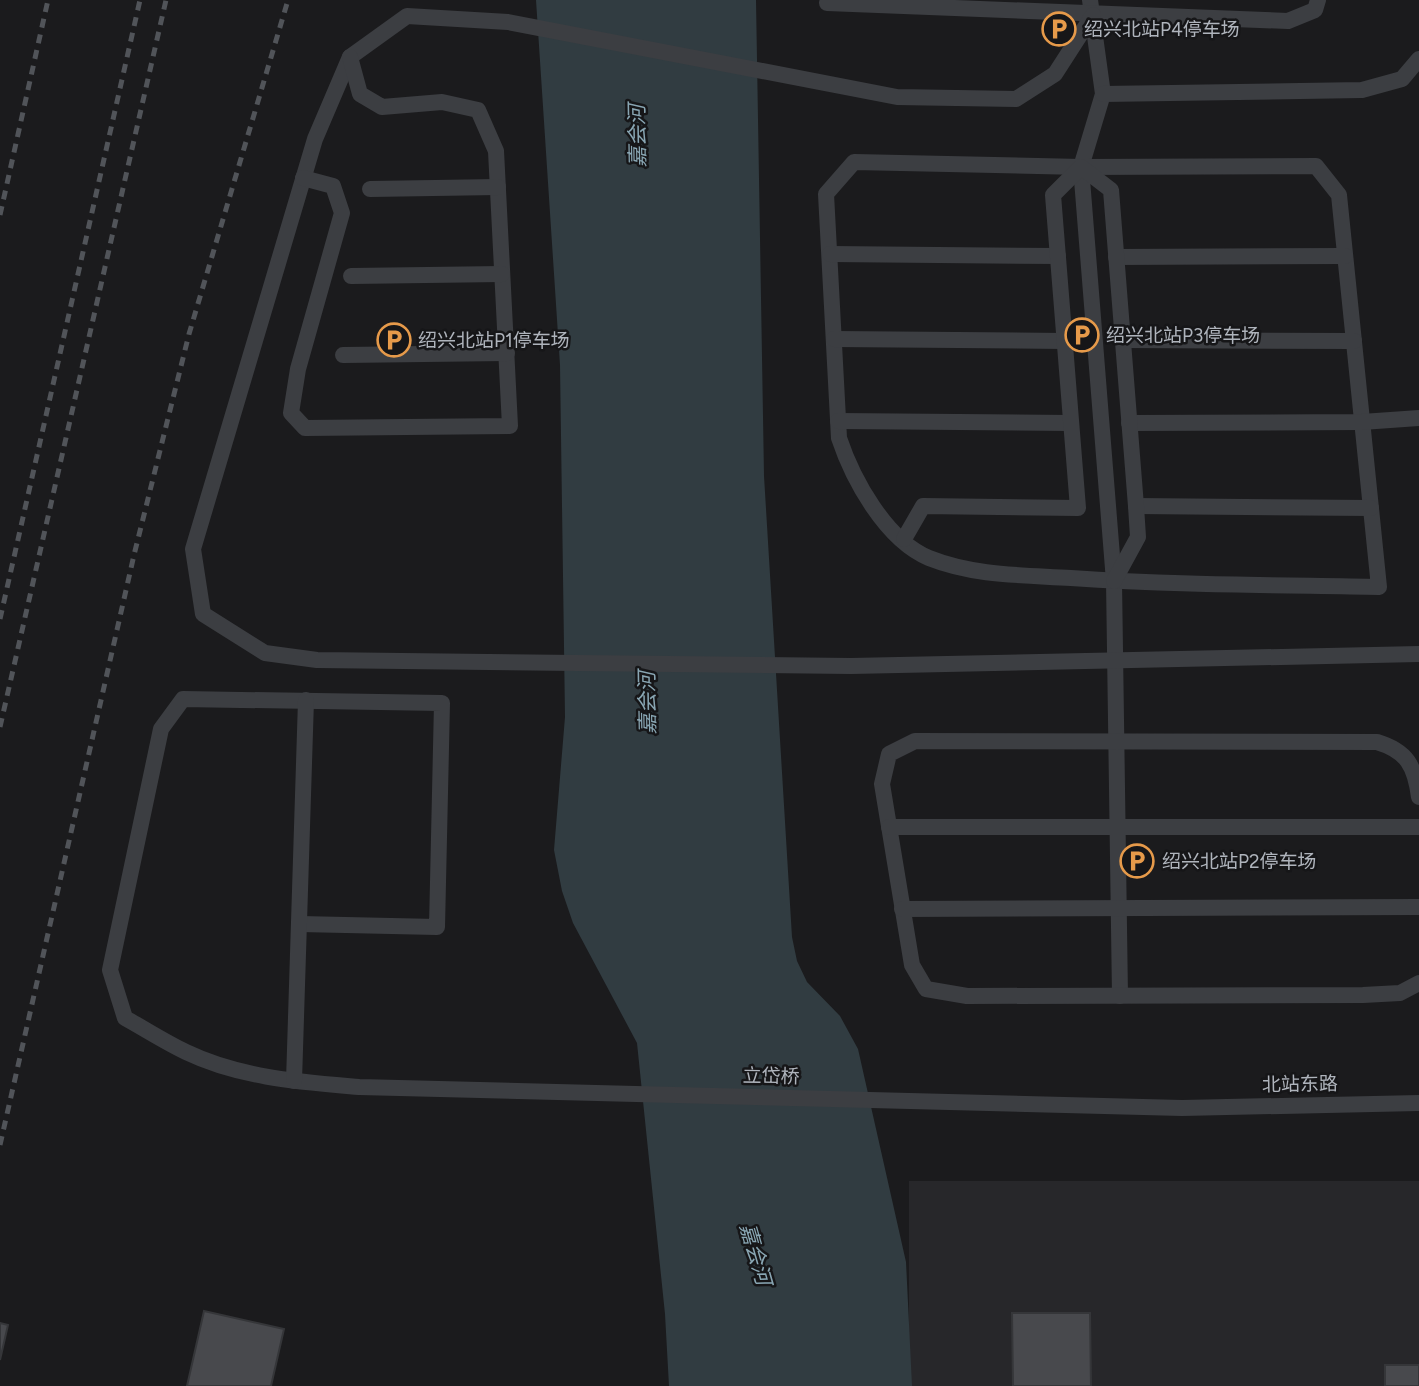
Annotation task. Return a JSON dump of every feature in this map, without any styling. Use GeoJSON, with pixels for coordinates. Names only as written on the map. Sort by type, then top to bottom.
{"type":"FeatureCollection","features":[{"type":"Feature","properties":{"kind":"lane"},"geometry":{"type":"LineString","coordinates":[[827,3],[1092,8],[1289,21],[1315,10],[1318,0]]}},
{"type":"Feature","properties":{"kind":"lane"},"geometry":{"type":"LineString","coordinates":[[1092,8],[1055,74],[1016,99],[897,97],[508,22],[407,16],[350,57],[315,139],[193,548],[203,614],[265,653],[317,660],[533,660],[851,666],[1419,654]]}},
{"type":"Feature","properties":{"kind":"lane"},"geometry":{"type":"LineString","coordinates":[[1092,8],[1103,94],[1081,167],[1114,581],[1120,996]]}},
{"type":"Feature","properties":{"kind":"lane"},"geometry":{"type":"LineString","coordinates":[[303,178],[333,186],[342,213],[298,369],[291,412],[305,428],[510,426],[496,151],[478,110],[442,102],[382,107],[360,94],[350,57]]}},
{"type":"Feature","properties":{"kind":"lane"},"geometry":{"type":"LineString","coordinates":[[1103,94],[1362,90],[1402,79],[1419,59]]}},
{"type":"Feature","properties":{"kind":"lane"},"geometry":{"type":"LineString","coordinates":[[854,162],[1081,167],[1316,166],[1339,195],[1379,587],[1114,581],[980,573],[927,557],[881,521],[847,464],[839,438],[826,194],[854,162]]}},
{"type":"Feature","properties":{"kind":"lane"},"geometry":{"type":"LineString","coordinates":[[904,539],[923,506],[1078,508],[1053,195],[1081,167]]}},
{"type":"Feature","properties":{"kind":"lane"},"geometry":{"type":"LineString","coordinates":[[1081,167],[1111,190],[1123,340],[1138,537],[1114,581]]}},
{"type":"Feature","properties":{"kind":"lane"},"geometry":{"type":"LineString","coordinates":[[370,189],[498,187]]}},
{"type":"Feature","properties":{"kind":"lane"},"geometry":{"type":"LineString","coordinates":[[830,254],[1058,256]]}},
{"type":"Feature","properties":{"kind":"lane"},"geometry":{"type":"LineString","coordinates":[[1116,257],[1345,256]]}},
{"type":"Feature","properties":{"kind":"lane"},"geometry":{"type":"LineString","coordinates":[[351,276],[502,274]]}},
{"type":"Feature","properties":{"kind":"lane"},"geometry":{"type":"LineString","coordinates":[[834,339],[1065,341]]}},
{"type":"Feature","properties":{"kind":"lane"},"geometry":{"type":"LineString","coordinates":[[1123,340],[1354,341]]}},
{"type":"Feature","properties":{"kind":"lane"},"geometry":{"type":"LineString","coordinates":[[343,355],[507,353]]}},
{"type":"Feature","properties":{"kind":"lane"},"geometry":{"type":"LineString","coordinates":[[1129,423],[1362,422],[1419,418]]}},
{"type":"Feature","properties":{"kind":"lane"},"geometry":{"type":"LineString","coordinates":[[838,421],[1071,423]]}},
{"type":"Feature","properties":{"kind":"lane"},"geometry":{"type":"LineString","coordinates":[[1136,506],[1371,508]]}},
{"type":"Feature","properties":{"kind":"lane"},"geometry":{"type":"LineString","coordinates":[[299,924],[437,927],[442,703],[306,700],[183,699],[161,729],[110,970],[125,1018],[187,1053],[240,1071],[294,1081],[306,700]]}},
{"type":"Feature","properties":{"kind":"lane"},"geometry":{"type":"LineString","coordinates":[[1419,797],[1416,775],[1398,748],[1377,742],[915,741],[888,754],[882,784],[912,965],[926,989],[967,996],[1363,995],[1400,993],[1419,983]]}},
{"type":"Feature","properties":{"kind":"lane"},"geometry":{"type":"LineString","coordinates":[[889,827],[1419,827]]}},
{"type":"Feature","properties":{"kind":"lane"},"geometry":{"type":"LineString","coordinates":[[902,909],[1419,906]]}},
{"type":"Feature","properties":{"kind":"lane","name":"立岱桥"},"geometry":{"type":"LineString","coordinates":[[294,1081],[359,1087],[1182,1108]]}},
{"type":"Feature","properties":{"kind":"lane","name":"北站东路"},"geometry":{"type":"LineString","coordinates":[[1182,1108],[1419,1103]]}},
{"type":"Feature","properties":{"kind":"shaded area"},"geometry":{"type":"Polygon","coordinates":[[[909,1181],[1419,1181],[1419,1386],[909,1386],[909,1181]]]}},
{"type":"Feature","properties":{"kind":"water","name":"嘉会河"},"geometry":{"type":"Polygon","coordinates":[[[536,0],[756,0],[764,476],[792,937],[797,961],[807,982],[840,1016],[858,1049],[906,1262],[912,1386],[669,1386],[665,1314],[637,1043],[573,923],[562,891],[554,850],[565,717],[560,365],[536,0]]]}},
{"type":"Feature","properties":{"kind":"building"},"geometry":{"type":"Polygon","coordinates":[[[204,1311],[284,1329],[271,1386],[187,1386],[204,1311]]]}},
{"type":"Feature","properties":{"kind":"building"},"geometry":{"type":"Polygon","coordinates":[[[1012,1313],[1090,1313],[1091,1386],[1013,1386],[1012,1313]]]}},
{"type":"Feature","properties":{"kind":"building"},"geometry":{"type":"Polygon","coordinates":[[[0,1323],[8,1325],[0,1360],[0,1323]]]}},
{"type":"Feature","properties":{"kind":"building"},"geometry":{"type":"Polygon","coordinates":[[[1385,1365],[1419,1365],[1419,1386],[1385,1386],[1385,1365]]]}},
{"type":"Feature","properties":{"kind":"railway"},"geometry":{"type":"LineString","coordinates":[[0,215],[48,0]]}},
{"type":"Feature","properties":{"kind":"railway"},"geometry":{"type":"LineString","coordinates":[[0,619],[140,0]]}},
{"type":"Feature","properties":{"kind":"railway"},"geometry":{"type":"LineString","coordinates":[[0,727],[166,0]]}},
{"type":"Feature","properties":{"kind":"railway"},"geometry":{"type":"LineString","coordinates":[[0,1145],[134,555],[189,334],[288,0]]}},
{"type":"Feature","properties":{"kind":"place","name":"绍兴北站P4停车场"},"geometry":{"type":"Point","coordinates":[1059,29]}},
{"type":"Feature","properties":{"kind":"place","name":"绍兴北站P3停车场"},"geometry":{"type":"Point","coordinates":[1082,335]}},
{"type":"Feature","properties":{"kind":"place","name":"绍兴北站P1停车场"},"geometry":{"type":"Point","coordinates":[394,340]}},
{"type":"Feature","properties":{"kind":"place","name":"绍兴北站P2停车场"},"geometry":{"type":"Point","coordinates":[1137,861]}}]}
